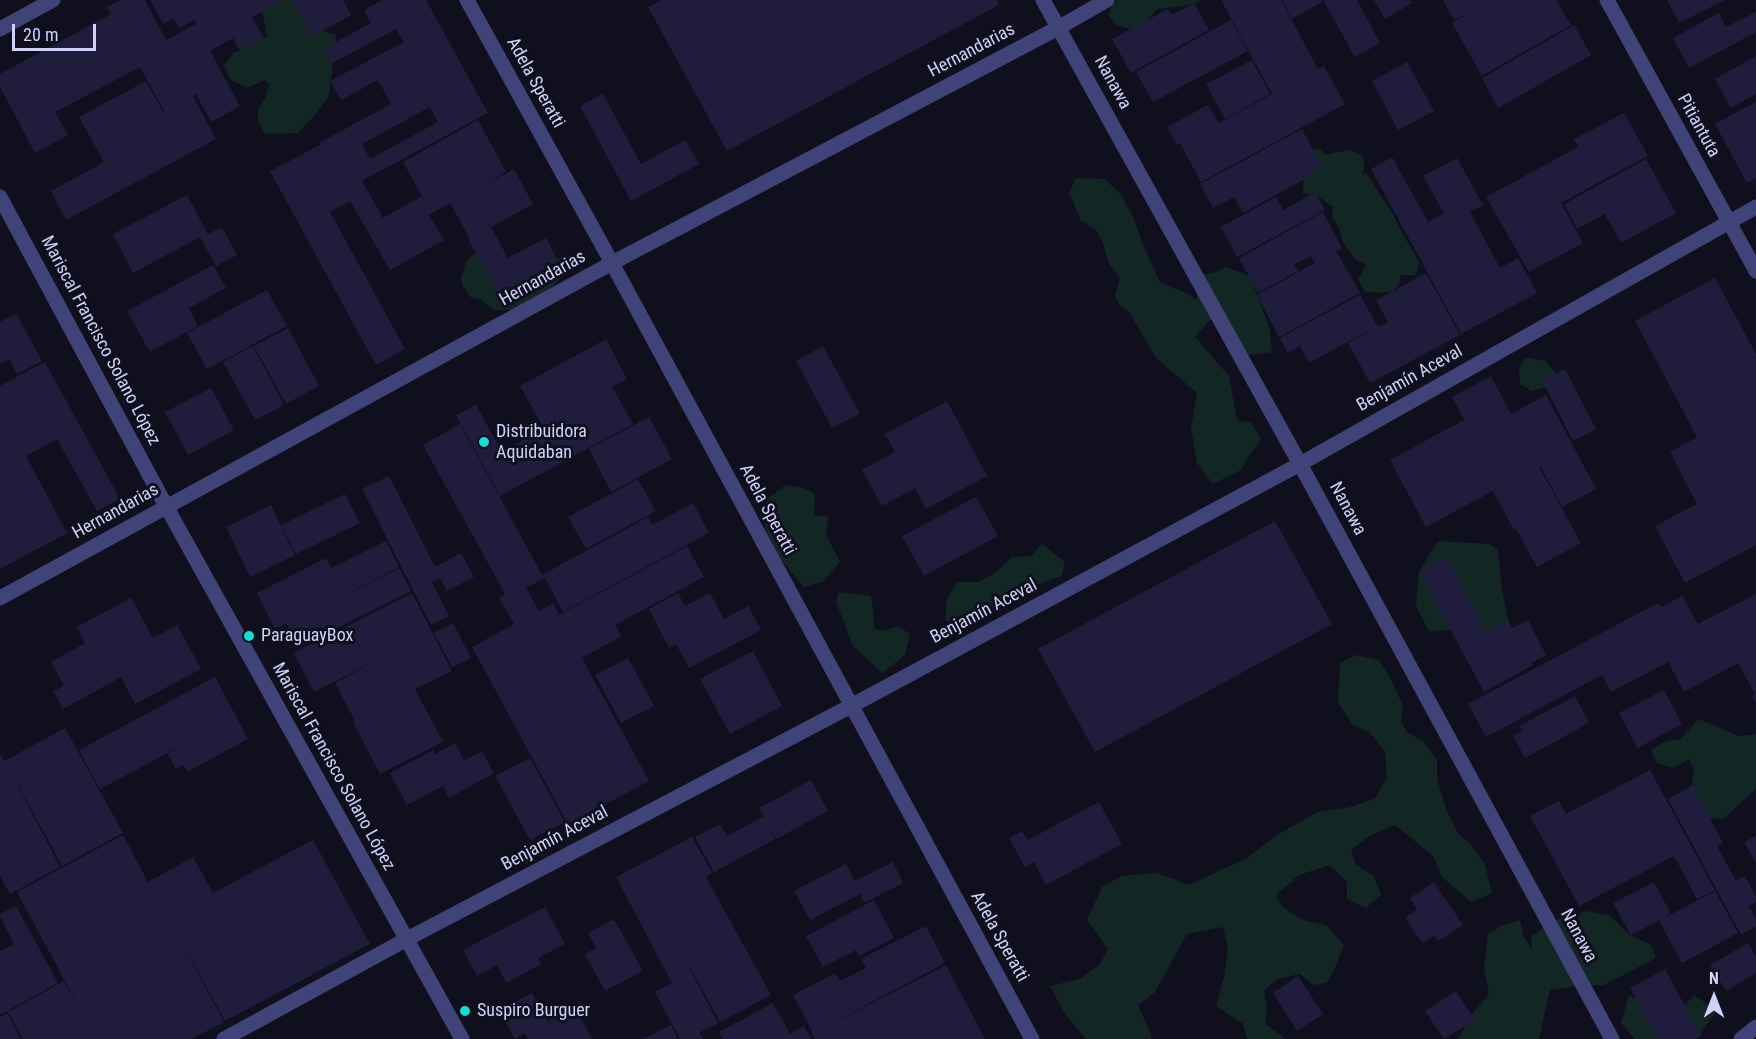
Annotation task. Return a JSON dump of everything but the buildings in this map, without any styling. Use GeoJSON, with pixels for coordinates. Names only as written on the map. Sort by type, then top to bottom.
{"type":"FeatureCollection","features":[{"type":"Feature","properties":{"kind":"street"},"geometry":{"type":"LineString","coordinates":[[0,29],[53,0]]}},
{"type":"Feature","properties":{"kind":"street","name":"Adela Speratti"},"geometry":{"type":"LineString","coordinates":[[466,0],[612,263],[1032,1039]]}},
{"type":"Feature","properties":{"kind":"street","name":"Nanawa"},"geometry":{"type":"LineString","coordinates":[[1043,0],[1300,464],[1612,1039]]}},
{"type":"Feature","properties":{"kind":"street","name":"Hernandarias"},"geometry":{"type":"LineString","coordinates":[[0,598],[612,263],[1107,0]]}},
{"type":"Feature","properties":{"kind":"street","name":"Pitiantuta"},"geometry":{"type":"LineString","coordinates":[[1607,0],[1756,271]]}},
{"type":"Feature","properties":{"kind":"street","name":"Mariscal Francisco Solano López"},"geometry":{"type":"LineString","coordinates":[[0,197],[166,506],[462,1039]]}},
{"type":"Feature","properties":{"kind":"street","name":"Benjamín Aceval"},"geometry":{"type":"LineString","coordinates":[[224,1039],[406,939],[851,706],[1300,464],[1756,207]]}},
{"type":"Feature","properties":{"kind":"street"},"geometry":{"type":"LineString","coordinates":[[1741,1039],[1756,1027]]}},
{"type":"Feature","properties":{"kind":"green space"},"geometry":{"type":"Polygon","coordinates":[[[260,0],[297,0],[311,27],[336,35],[329,96],[298,133],[265,134],[258,120],[258,108],[265,99],[269,84],[265,80],[247,88],[231,80],[224,66],[233,53],[246,48],[256,40],[267,37],[259,5],[260,0]]]}},
{"type":"Feature","properties":{"kind":"green space"},"geometry":{"type":"Polygon","coordinates":[[[1118,0],[1201,0],[1201,2],[1157,9],[1149,19],[1133,30],[1117,25],[1108,15],[1113,4],[1118,0]]]}},
{"type":"Feature","properties":{"kind":"green space"},"geometry":{"type":"Polygon","coordinates":[[[1320,149],[1326,155],[1350,150],[1363,156],[1362,175],[1366,173],[1393,214],[1419,262],[1416,275],[1400,275],[1400,283],[1393,291],[1365,292],[1358,279],[1366,265],[1355,259],[1344,245],[1339,228],[1332,216],[1333,207],[1320,198],[1303,193],[1305,150],[1320,149]]]}},
{"type":"Feature","properties":{"kind":"green space"},"geometry":{"type":"Polygon","coordinates":[[[1076,178],[1104,179],[1120,193],[1134,219],[1160,282],[1196,300],[1201,275],[1217,272],[1226,267],[1250,276],[1270,329],[1272,352],[1245,356],[1211,319],[1195,337],[1229,376],[1239,421],[1250,422],[1261,439],[1241,470],[1213,484],[1197,463],[1191,428],[1197,393],[1156,358],[1129,312],[1120,306],[1115,296],[1120,277],[1109,264],[1096,230],[1081,221],[1069,192],[1076,178]]]}},
{"type":"Feature","properties":{"kind":"green space"},"geometry":{"type":"Polygon","coordinates":[[[491,251],[505,261],[553,256],[564,261],[564,274],[550,289],[512,310],[494,310],[482,300],[470,297],[461,278],[466,262],[473,254],[491,251]]]}},
{"type":"Feature","properties":{"kind":"green space"},"geometry":{"type":"Polygon","coordinates":[[[1525,357],[1545,361],[1556,373],[1549,386],[1532,391],[1520,384],[1519,369],[1525,357]]]}},
{"type":"Feature","properties":{"kind":"green space"},"geometry":{"type":"Polygon","coordinates":[[[785,485],[804,488],[815,494],[814,515],[828,517],[826,535],[840,561],[824,581],[804,587],[777,555],[762,517],[766,500],[785,485]]]}},
{"type":"Feature","properties":{"kind":"green space"},"geometry":{"type":"Polygon","coordinates":[[[1438,541],[1490,544],[1498,550],[1502,590],[1510,629],[1480,647],[1468,629],[1429,631],[1416,607],[1419,571],[1438,541]]]}},
{"type":"Feature","properties":{"kind":"green space"},"geometry":{"type":"Polygon","coordinates":[[[1042,544],[1065,562],[1062,576],[1010,594],[994,611],[969,627],[945,621],[947,599],[957,582],[979,582],[995,573],[1012,557],[1031,556],[1042,544]]]}},
{"type":"Feature","properties":{"kind":"green space"},"geometry":{"type":"Polygon","coordinates":[[[839,592],[871,596],[874,629],[884,631],[898,626],[910,634],[905,655],[882,673],[853,646],[836,602],[839,592]]]}},
{"type":"Feature","properties":{"kind":"green space"},"geometry":{"type":"Polygon","coordinates":[[[1356,655],[1379,660],[1391,679],[1403,706],[1401,722],[1407,732],[1423,741],[1437,760],[1437,779],[1447,811],[1457,832],[1471,845],[1485,864],[1492,893],[1471,902],[1442,877],[1433,856],[1395,825],[1373,834],[1351,849],[1356,865],[1374,876],[1381,895],[1366,908],[1347,899],[1347,882],[1330,865],[1299,875],[1276,895],[1282,906],[1302,920],[1326,925],[1344,945],[1327,983],[1313,985],[1300,974],[1278,979],[1264,990],[1267,1009],[1265,1024],[1286,1039],[1247,1039],[1243,1024],[1216,1006],[1224,977],[1228,949],[1223,927],[1187,934],[1155,992],[1138,1005],[1151,1039],[1086,1039],[1065,1014],[1050,986],[1080,979],[1100,964],[1108,949],[1087,920],[1102,887],[1121,876],[1157,873],[1189,885],[1247,858],[1277,835],[1317,812],[1351,807],[1375,798],[1387,777],[1385,752],[1370,733],[1353,725],[1338,703],[1340,663],[1356,655]]]}},
{"type":"Feature","properties":{"kind":"green space"},"geometry":{"type":"Polygon","coordinates":[[[1698,719],[1739,736],[1756,734],[1756,789],[1723,819],[1697,817],[1689,801],[1694,772],[1689,759],[1674,768],[1657,763],[1651,750],[1667,741],[1681,739],[1698,719]]]}},
{"type":"Feature","properties":{"kind":"green space"},"geometry":{"type":"Polygon","coordinates":[[[1586,911],[1609,915],[1630,935],[1651,945],[1656,958],[1604,985],[1550,990],[1539,1039],[1458,1039],[1474,1012],[1489,994],[1484,968],[1488,934],[1503,925],[1520,920],[1524,938],[1532,948],[1531,936],[1559,919],[1586,911]]]}},
{"type":"Feature","properties":{"kind":"green space"},"geometry":{"type":"Polygon","coordinates":[[[1694,995],[1717,1011],[1701,1033],[1689,1039],[1635,1039],[1621,1023],[1629,996],[1683,1008],[1694,995]]]}},
{"type":"Feature","properties":{"kind":"place","name":"Distribuidora Aquidaban"},"geometry":{"type":"Point","coordinates":[484,442]}},
{"type":"Feature","properties":{"kind":"place","name":"ParaguayBox"},"geometry":{"type":"Point","coordinates":[249,636]}},
{"type":"Feature","properties":{"kind":"place","name":"Suspiro Burguer"},"geometry":{"type":"Point","coordinates":[465,1011]}}]}
